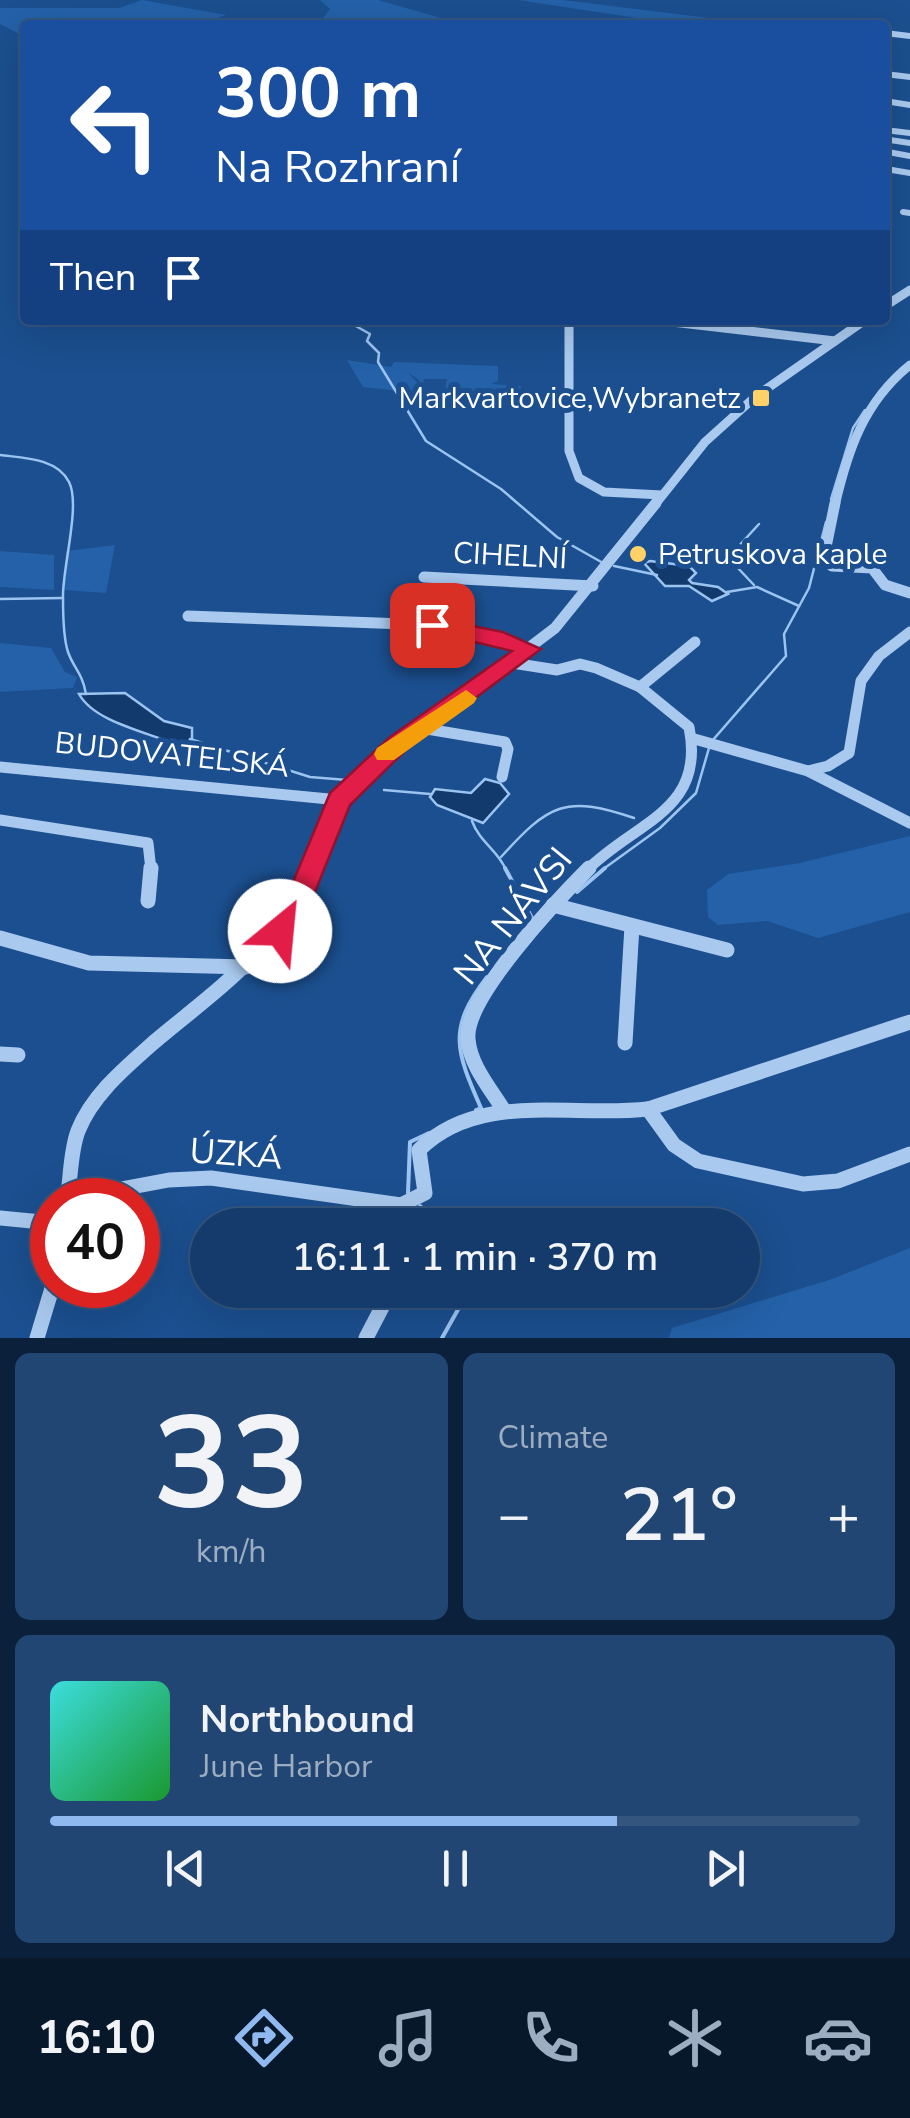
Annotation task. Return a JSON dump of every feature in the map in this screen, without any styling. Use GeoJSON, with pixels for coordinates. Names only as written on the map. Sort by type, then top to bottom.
{"type":"FeatureCollection","features":[{"type":"Feature","properties":{"kind":"street"},"geometry":{"type":"LineString","coordinates":[[910,133],[892,135],[910,143]]}},
{"type":"Feature","properties":{"kind":"street"},"geometry":{"type":"LineString","coordinates":[[892,170],[910,173]]}},
{"type":"Feature","properties":{"kind":"street"},"geometry":{"type":"LineString","coordinates":[[569,325],[569,451],[579,478],[604,492],[662,495]]}},
{"type":"Feature","properties":{"kind":"street"},"geometry":{"type":"LineString","coordinates":[[698,325],[835,341]]}},
{"type":"Feature","properties":{"kind":"street"},"geometry":{"type":"LineString","coordinates":[[70,1178],[78,1132],[97,1097],[246,967],[292,914],[339,800],[377,761],[512,663],[574,610],[662,495],[729,420],[858,325]]}},
{"type":"Feature","properties":{"kind":"street"},"geometry":{"type":"LineString","coordinates":[[910,365],[888,386],[853,437],[824,556],[832,566],[872,568],[885,585],[910,592]]}},
{"type":"Feature","properties":{"kind":"street","name":"CIHELNÍ"},"geometry":{"type":"LineString","coordinates":[[424,577],[593,586]]}},
{"type":"Feature","properties":{"kind":"street"},"geometry":{"type":"LineString","coordinates":[[188,616],[432,625],[496,637],[530,649]]}},
{"type":"Feature","properties":{"kind":"street"},"geometry":{"type":"LineString","coordinates":[[808,771],[823,769],[849,753],[856,742],[858,689],[883,652],[910,632]]}},
{"type":"Feature","properties":{"kind":"street"},"geometry":{"type":"LineString","coordinates":[[640,688],[695,642]]}},
{"type":"Feature","properties":{"kind":"street"},"geometry":{"type":"LineString","coordinates":[[512,663],[557,670],[580,664],[640,688],[680,716],[692,738],[808,771],[910,823]]}},
{"type":"Feature","properties":{"kind":"street"},"geometry":{"type":"LineString","coordinates":[[420,728],[505,742],[508,749],[502,777]]}},
{"type":"Feature","properties":{"kind":"street","name":"NA NÁVSI"},"geometry":{"type":"LineString","coordinates":[[504,1109],[466,1047],[464,1031],[472,1012],[553,905],[600,858],[682,790],[694,766],[692,738]]}},
{"type":"Feature","properties":{"kind":"street","name":"BUDOVATELSKÁ"},"geometry":{"type":"LineString","coordinates":[[0,767],[339,800]]}},
{"type":"Feature","properties":{"kind":"street"},"geometry":{"type":"LineString","coordinates":[[0,820],[148,844],[152,856],[148,901]]}},
{"type":"Feature","properties":{"kind":"street"},"geometry":{"type":"LineString","coordinates":[[553,905],[727,950]]}},
{"type":"Feature","properties":{"kind":"street"},"geometry":{"type":"LineString","coordinates":[[625,1043],[632,926]]}},
{"type":"Feature","properties":{"kind":"street"},"geometry":{"type":"LineString","coordinates":[[0,938],[39,957],[129,967],[246,967]]}},
{"type":"Feature","properties":{"kind":"street"},"geometry":{"type":"LineString","coordinates":[[402,1205],[425,1193],[418,1150],[423,1142],[504,1109],[606,1114],[648,1108],[910,1022]]}},
{"type":"Feature","properties":{"kind":"street"},"geometry":{"type":"LineString","coordinates":[[648,1108],[669,1144],[680,1154],[710,1167],[770,1174],[811,1185],[910,1154]]}},
{"type":"Feature","properties":{"kind":"street","name":"ÚZKÁ"},"geometry":{"type":"LineString","coordinates":[[160,1182],[211,1178],[402,1205]]}},
{"type":"Feature","properties":{"kind":"street"},"geometry":{"type":"LineString","coordinates":[[0,1218],[30,1221]]}},
{"type":"Feature","properties":{"kind":"street"},"geometry":{"type":"LineString","coordinates":[[38,1338],[46,1308]]}},
{"type":"Feature","properties":{"kind":"street"},"geometry":{"type":"LineString","coordinates":[[366,1338],[382,1308]]}},
{"type":"Feature","properties":{"kind":"shaded area"},"geometry":{"type":"Polygon","coordinates":[[[142,0],[226,15],[210,20],[20,20],[20,34],[0,24],[0,8],[119,8],[142,0]]]}},
{"type":"Feature","properties":{"kind":"shaded area"},"geometry":{"type":"Polygon","coordinates":[[[320,0],[378,0],[448,20],[325,20],[330,9],[320,0]]]}},
{"type":"Feature","properties":{"kind":"shaded area"},"geometry":{"type":"Polygon","coordinates":[[[518,0],[563,0],[725,20],[650,20],[518,0]]]}},
{"type":"Feature","properties":{"kind":"shaded area"},"geometry":{"type":"Polygon","coordinates":[[[347,360],[391,367],[394,362],[498,366],[498,381],[491,384],[521,386],[521,399],[444,394],[447,379],[423,379],[427,390],[436,395],[423,393],[419,380],[407,372],[418,383],[418,393],[363,387],[347,360]]]}},
{"type":"Feature","properties":{"kind":"shaded area"},"geometry":{"type":"Polygon","coordinates":[[[115,545],[106,593],[65,590],[66,551],[115,545]]]}},
{"type":"Feature","properties":{"kind":"shaded area"},"geometry":{"type":"Polygon","coordinates":[[[0,551],[54,555],[54,590],[0,587],[0,551]]]}},
{"type":"Feature","properties":{"kind":"shaded area"},"geometry":{"type":"Polygon","coordinates":[[[644,563],[689,566],[696,573],[689,580],[692,583],[718,587],[728,594],[712,601],[689,586],[665,586],[644,563]]]}},
{"type":"Feature","properties":{"kind":"shaded area"},"geometry":{"type":"Polygon","coordinates":[[[0,643],[51,648],[65,672],[77,677],[73,688],[0,692],[0,643]]]}},
{"type":"Feature","properties":{"kind":"shaded area"},"geometry":{"type":"Polygon","coordinates":[[[125,693],[164,721],[192,728],[192,739],[180,746],[125,726],[97,713],[79,694],[125,693]]]}},
{"type":"Feature","properties":{"kind":"shaded area"},"geometry":{"type":"Polygon","coordinates":[[[485,779],[500,783],[509,794],[483,823],[437,805],[430,797],[435,789],[471,793],[485,779]]]}},
{"type":"Feature","properties":{"kind":"shaded area"},"geometry":{"type":"Polygon","coordinates":[[[910,836],[910,912],[818,938],[767,921],[718,925],[708,917],[707,890],[728,874],[800,863],[910,836]]]}},
{"type":"Feature","properties":{"kind":"shaded area"},"geometry":{"type":"Polygon","coordinates":[[[910,1248],[910,1338],[669,1338],[672,1328],[737,1308],[760,1308],[760,1301],[832,1279],[910,1248]]]}},
{"type":"Feature","properties":{"kind":"waterway"},"geometry":{"type":"LineString","coordinates":[[354,325],[370,334],[367,341],[379,353],[378,362],[426,441],[501,489],[557,537],[603,563]]}},
{"type":"Feature","properties":{"kind":"waterway"},"geometry":{"type":"LineString","coordinates":[[831,499],[853,428],[865,410]]}},
{"type":"Feature","properties":{"kind":"waterway"},"geometry":{"type":"LineString","coordinates":[[0,455],[48,464],[69,482],[73,506],[63,586],[65,639],[86,694]]}},
{"type":"Feature","properties":{"kind":"waterway"},"geometry":{"type":"LineString","coordinates":[[712,741],[786,656],[784,634],[809,588],[826,522]]}},
{"type":"Feature","properties":{"kind":"waterway"},"geometry":{"type":"LineString","coordinates":[[754,585],[736,566],[741,558],[737,548],[759,524]]}},
{"type":"Feature","properties":{"kind":"waterway"},"geometry":{"type":"LineString","coordinates":[[614,566],[657,575]]}},
{"type":"Feature","properties":{"kind":"waterway"},"geometry":{"type":"LineString","coordinates":[[727,592],[757,587],[799,606]]}},
{"type":"Feature","properties":{"kind":"waterway"},"geometry":{"type":"LineString","coordinates":[[0,599],[63,598]]}},
{"type":"Feature","properties":{"kind":"waterway"},"geometry":{"type":"LineString","coordinates":[[190,739],[310,777],[347,780]]}},
{"type":"Feature","properties":{"kind":"waterway"},"geometry":{"type":"LineString","coordinates":[[602,870],[660,828],[696,793],[709,748]]}},
{"type":"Feature","properties":{"kind":"waterway"},"geometry":{"type":"LineString","coordinates":[[384,790],[430,794]]}},
{"type":"Feature","properties":{"kind":"waterway"},"geometry":{"type":"LineString","coordinates":[[501,857],[532,826],[559,809],[591,807],[634,818]]}},
{"type":"Feature","properties":{"kind":"waterway"},"geometry":{"type":"LineString","coordinates":[[472,821],[506,870]]}},
{"type":"Feature","properties":{"kind":"waterway"},"geometry":{"type":"LineString","coordinates":[[505,868],[533,920]]}},
{"type":"Feature","properties":{"kind":"waterway"},"geometry":{"type":"LineString","coordinates":[[577,892],[605,868]]}},
{"type":"Feature","properties":{"kind":"waterway"},"geometry":{"type":"LineString","coordinates":[[476,1110],[481,1108],[461,1055],[461,1026],[474,995],[487,977]]}},
{"type":"Feature","properties":{"kind":"waterway"},"geometry":{"type":"LineString","coordinates":[[408,1193],[410,1142],[429,1133]]}},
{"type":"Feature","properties":{"kind":"waterway"},"geometry":{"type":"LineString","coordinates":[[442,1338],[459,1308]]}},
{"type":"Feature","properties":{"kind":"slow traffic"},"geometry":{"type":"LineString","coordinates":[[386,754],[466,698]]}},
{"type":"Feature","properties":{"kind":"place","name":"Markvartovice,Wybranetz"},"geometry":{"type":"Point","coordinates":[761,398]}},
{"type":"Feature","properties":{"kind":"place","name":"Petruskova kaple"},"geometry":{"type":"Point","coordinates":[638,554]}},
{"type":"Feature","properties":{"kind":"route"},"geometry":{"type":"LineString","coordinates":[[280,931],[300,897],[339,800],[360,776],[399,743],[530,649],[496,637],[432,625]]}}]}
